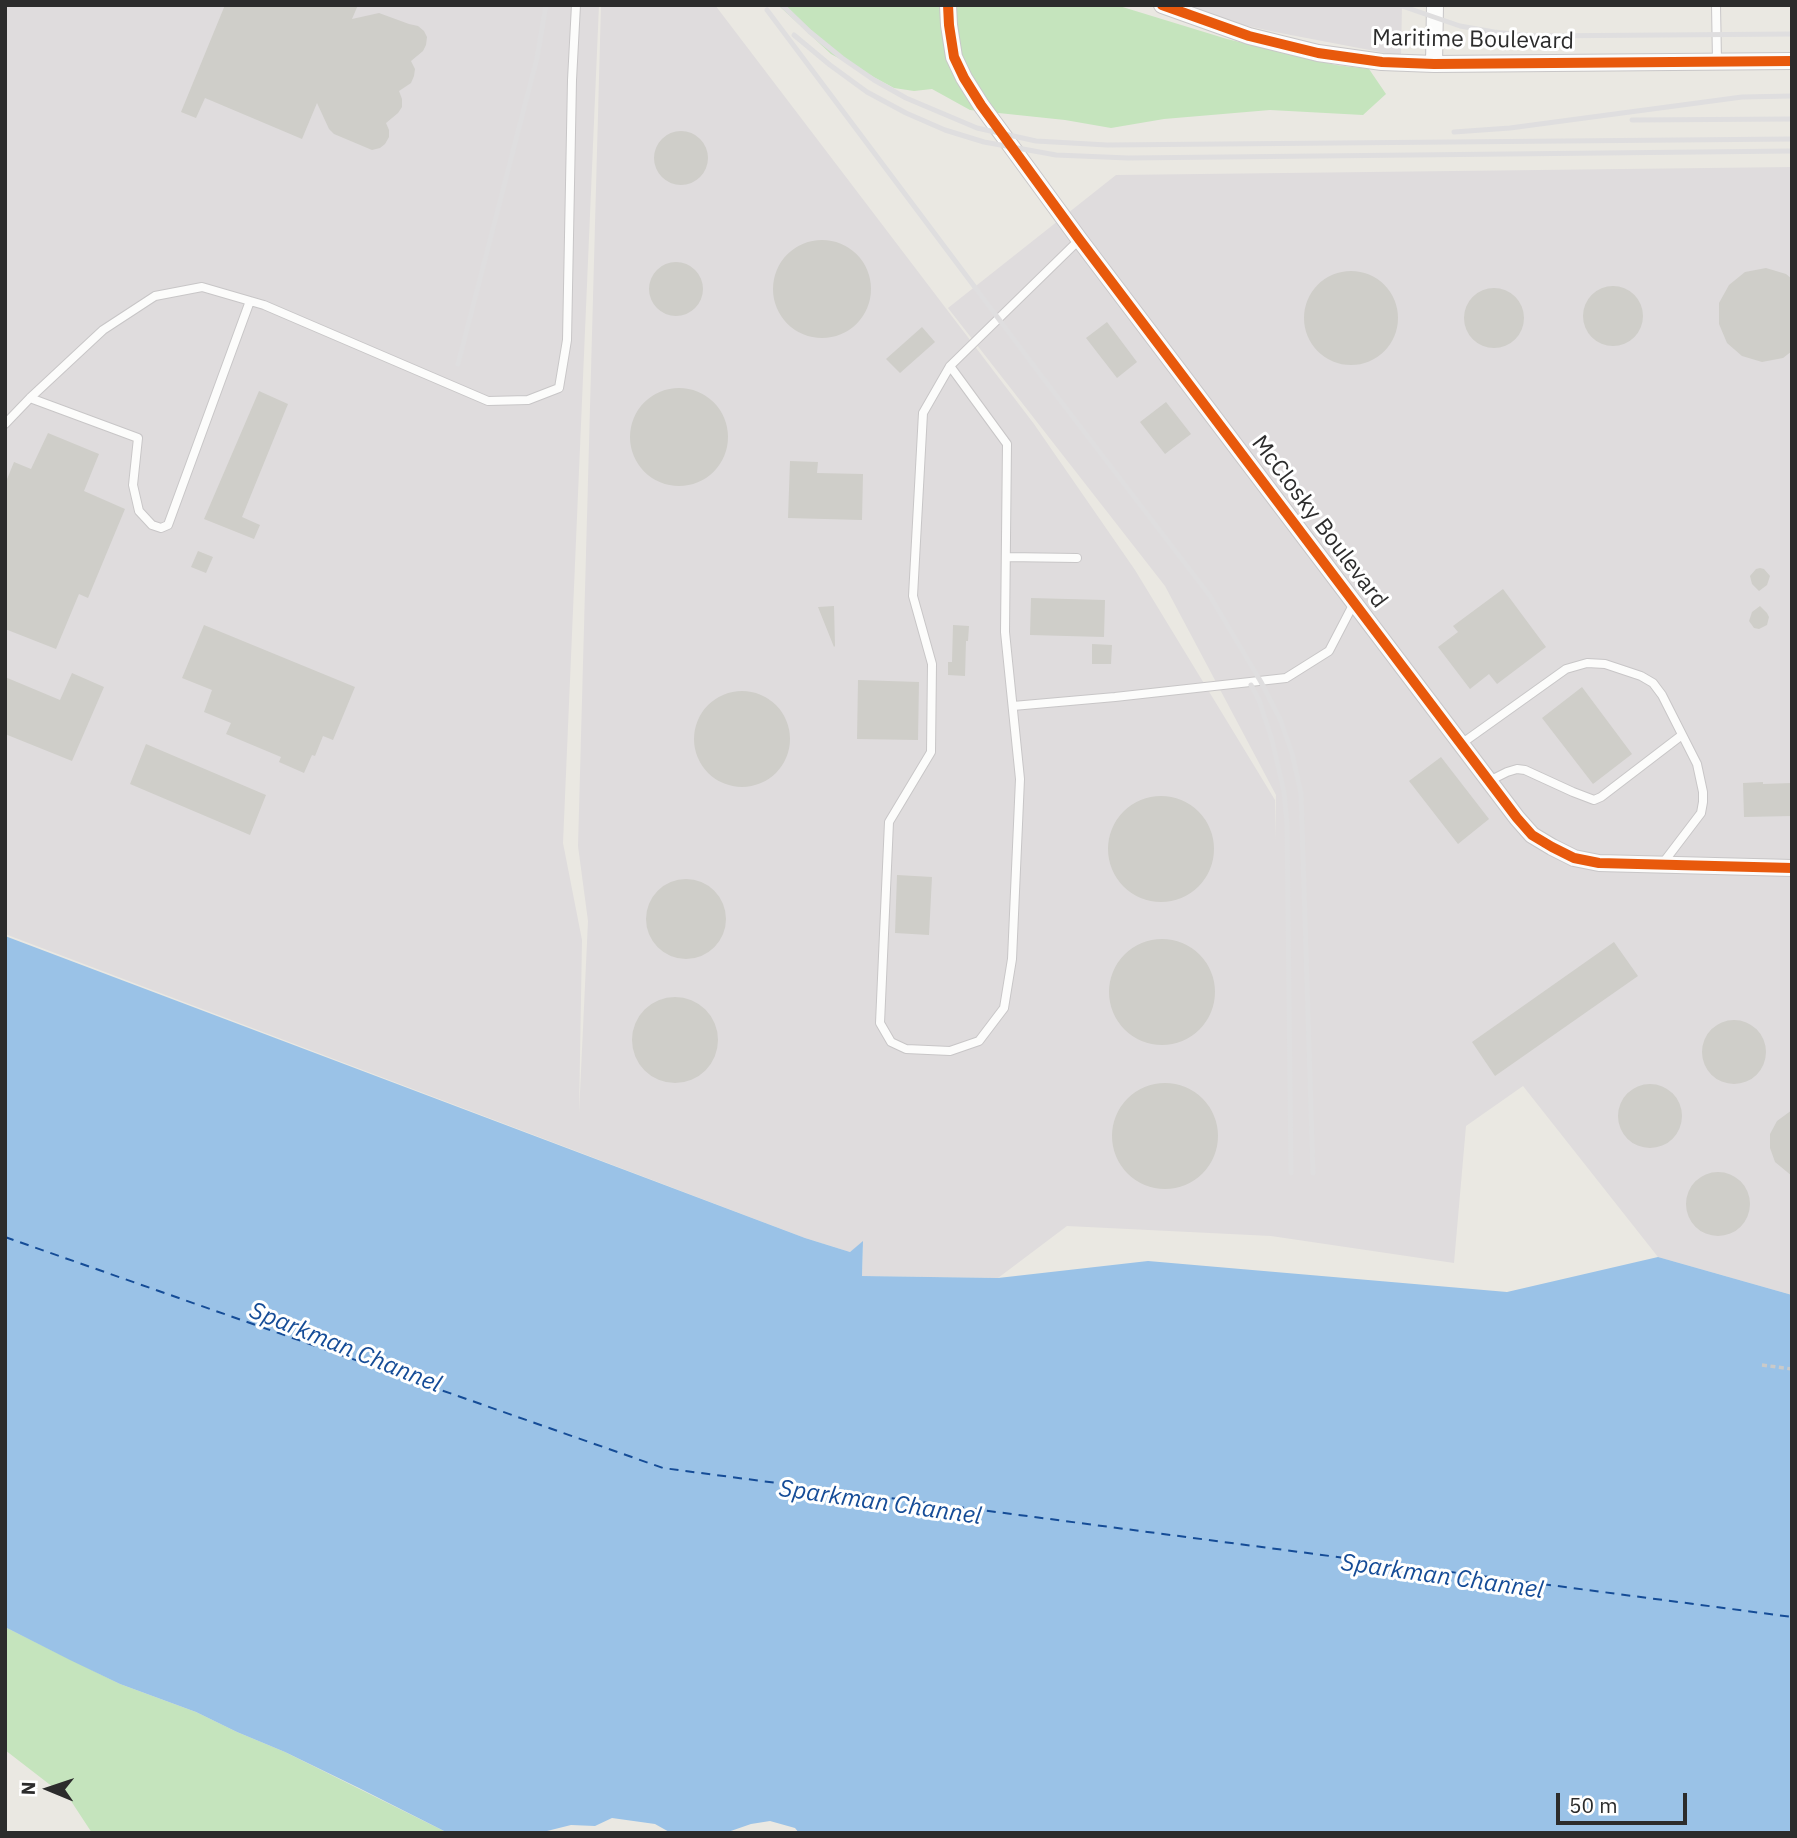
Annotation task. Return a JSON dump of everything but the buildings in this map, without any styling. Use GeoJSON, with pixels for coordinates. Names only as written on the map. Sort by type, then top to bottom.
{"type":"FeatureCollection","features":[{"type":"Feature","properties":{"kind":"street","name":"McClosky Boulevard"},"geometry":{"type":"LineString","coordinates":[[948,5],[954,57],[981,105],[1079,239],[1532,835],[1574,858],[1599,863],[1792,868]]}},
{"type":"Feature","properties":{"kind":"street","name":"Maritime Boulevard"},"geometry":{"type":"LineString","coordinates":[[1161,5],[1249,36],[1318,53],[1382,62],[1434,64],[1792,61]]}},
{"type":"Feature","properties":{"kind":"street"},"geometry":{"type":"LineString","coordinates":[[1434,64],[1435,5]]}},
{"type":"Feature","properties":{"kind":"lane"},"geometry":{"type":"LineString","coordinates":[[5,424],[103,330],[155,296],[202,287],[264,305],[488,401],[528,400],[559,388],[567,340],[576,5]]}},
{"type":"Feature","properties":{"kind":"lane"},"geometry":{"type":"LineString","coordinates":[[1716,5],[1717,61]]}},
{"type":"Feature","properties":{"kind":"lane"},"geometry":{"type":"LineString","coordinates":[[950,366],[1007,444],[1005,632],[1020,779],[1012,959],[1004,1008],[979,1041],[950,1051],[906,1049],[891,1042],[880,1023],[889,822],[931,752],[932,664],[913,596],[923,413],[950,366],[1079,239]]}},
{"type":"Feature","properties":{"kind":"lane"},"geometry":{"type":"LineString","coordinates":[[30,398],[138,438],[133,485],[139,511],[152,524],[161,528],[168,525],[250,301]]}},
{"type":"Feature","properties":{"kind":"lane"},"geometry":{"type":"LineString","coordinates":[[1006,557],[1077,558]]}},
{"type":"Feature","properties":{"kind":"lane"},"geometry":{"type":"LineString","coordinates":[[1013,706],[1286,678],[1329,651],[1354,603]]}},
{"type":"Feature","properties":{"kind":"lane"},"geometry":{"type":"LineString","coordinates":[[1461,744],[1566,669],[1587,663],[1605,664],[1653,683],[1662,695],[1697,765],[1703,792],[1701,813],[1661,866]]}},
{"type":"Feature","properties":{"kind":"lane"},"geometry":{"type":"LineString","coordinates":[[1489,781],[1507,772],[1525,770],[1594,800],[1682,735]]}},
{"type":"Feature","properties":{"kind":"path"},"geometry":{"type":"LineString","coordinates":[[1762,1365],[1792,1369]]}},
{"type":"Feature","properties":{"kind":"shaded area"},"geometry":{"type":"Polygon","coordinates":[[[5,5],[599,5],[563,843],[582,940],[579,1114],[588,921],[578,846],[601,5],[715,5],[1034,424],[1135,570],[1275,800],[1275,840],[1276,795],[1165,586],[948,308],[1116,175],[1792,167],[1792,1295],[1658,1257],[1523,1086],[1466,1126],[1454,1263],[1271,1236],[1067,1226],[998,1278],[862,1276],[863,1242],[850,1252],[805,1238],[5,934],[5,5]]]}},
{"type":"Feature","properties":{"kind":"shaded area"},"geometry":{"type":"Polygon","coordinates":[[[1180,5],[1402,5],[1401,56],[1203,16],[1180,5]]]}},
{"type":"Feature","properties":{"kind":"green space"},"geometry":{"type":"Polygon","coordinates":[[[778,5],[1116,5],[1227,39],[1336,65],[1369,69],[1386,94],[1363,115],[1270,110],[1164,119],[1111,128],[1065,120],[970,110],[932,89],[914,91],[894,88],[831,54],[778,5]]]}},
{"type":"Feature","properties":{"kind":"green space"},"geometry":{"type":"Polygon","coordinates":[[[5,1627],[120,1684],[196,1712],[285,1752],[448,1833],[92,1833],[71,1801],[5,1750],[5,1627]]]}},
{"type":"Feature","properties":{"kind":"water","name":"Sparkman Channel"},"geometry":{"type":"Polygon","coordinates":[[[5,936],[805,1238],[850,1252],[863,1241],[862,1276],[998,1278],[1148,1261],[1507,1292],[1658,1257],[1792,1295],[1792,1833],[799,1833],[795,1828],[770,1821],[725,1833],[671,1833],[655,1824],[612,1818],[595,1826],[571,1825],[539,1833],[448,1833],[285,1752],[196,1712],[120,1684],[70,1660],[5,1627],[5,936]]]}},
{"type":"Feature","properties":{"kind":"ferry route"},"geometry":{"type":"LineString","coordinates":[[5,1237],[663,1468],[1792,1617]]}},
{"type":"Feature","properties":{"kind":"railway"},"geometry":{"type":"LineString","coordinates":[[458,364],[537,58],[546,5]]}},
{"type":"Feature","properties":{"kind":"railway"},"geometry":{"type":"LineString","coordinates":[[782,5],[842,58],[906,98],[977,128],[1036,141],[1107,145],[1792,139]]}},
{"type":"Feature","properties":{"kind":"railway"},"geometry":{"type":"LineString","coordinates":[[1399,5],[1460,26],[1533,36],[1792,34]]}},
{"type":"Feature","properties":{"kind":"railway"},"geometry":{"type":"LineString","coordinates":[[767,10],[1210,596],[1280,719],[1292,753],[1301,793],[1313,1173]]}},
{"type":"Feature","properties":{"kind":"railway"},"geometry":{"type":"LineString","coordinates":[[794,35],[867,92],[906,113],[945,130],[984,142],[1056,155],[1128,158],[1792,151]]}},
{"type":"Feature","properties":{"kind":"railway"},"geometry":{"type":"LineString","coordinates":[[1454,132],[1510,128],[1742,97],[1792,96]]}},
{"type":"Feature","properties":{"kind":"railway"},"geometry":{"type":"LineString","coordinates":[[1632,120],[1792,119]]}},
{"type":"Feature","properties":{"kind":"railway"},"geometry":{"type":"LineString","coordinates":[[1251,685],[1259,700],[1272,740],[1284,792],[1287,823],[1291,1173]]}},
{"type":"Feature","properties":{"kind":"cycle path"},"geometry":{"type":"LineString","coordinates":[[948,5],[954,57],[981,105],[1079,239],[1532,835],[1574,858],[1599,863],[1792,868]]}},
{"type":"Feature","properties":{"kind":"cycle path"},"geometry":{"type":"LineString","coordinates":[[1162,5],[1249,36],[1318,53],[1382,62],[1434,64],[1792,61]]}}]}
